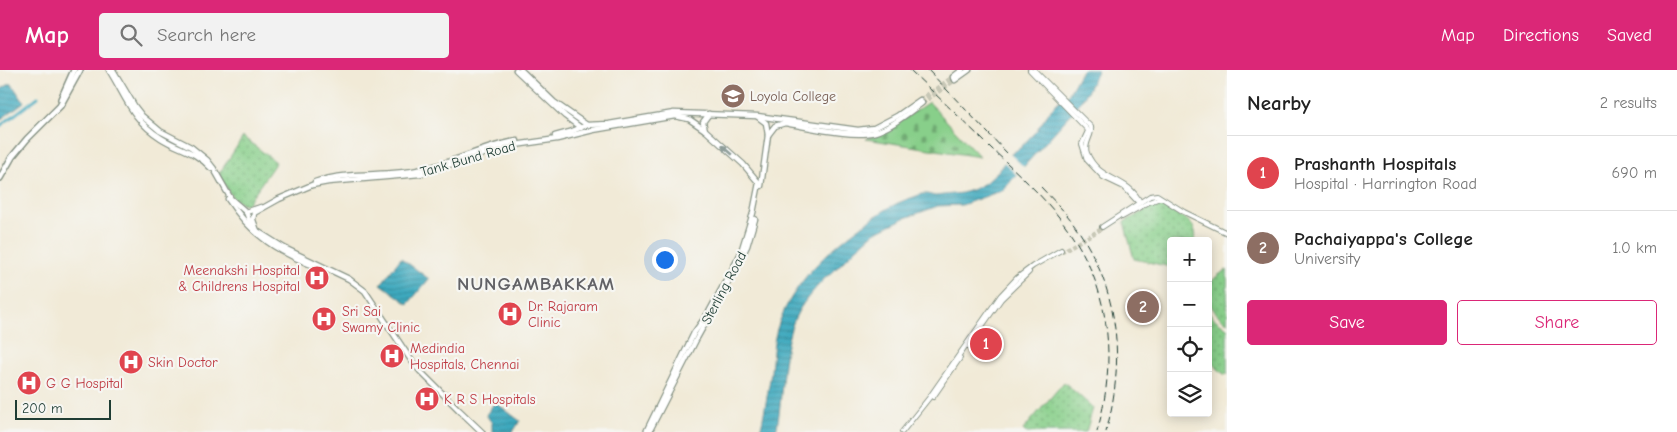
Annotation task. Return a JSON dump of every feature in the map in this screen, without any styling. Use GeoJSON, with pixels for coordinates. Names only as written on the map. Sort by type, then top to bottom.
{"type":"FeatureCollection","features":[{"type":"Feature","properties":{"kind":"main road"},"geometry":{"type":"LineString","coordinates":[[0,172],[16,148],[52,114],[68,86],[74,70]]}},
{"type":"Feature","properties":{"kind":"main road"},"geometry":{"type":"LineString","coordinates":[[0,178],[12,157],[66,96],[80,70]]}},
{"type":"Feature","properties":{"kind":"main road"},"geometry":{"type":"LineString","coordinates":[[109,70],[132,111],[140,121],[161,138],[189,150],[205,162],[212,170],[232,205],[256,233],[283,251],[360,286]]}},
{"type":"Feature","properties":{"kind":"main road"},"geometry":{"type":"LineString","coordinates":[[113,70],[134,107],[142,116],[160,131],[200,152],[214,169],[231,199],[246,212],[250,222],[257,231],[284,248],[360,286],[375,304],[420,371],[482,432]]}},
{"type":"Feature","properties":{"kind":"main road"},"geometry":{"type":"LineString","coordinates":[[516,70],[565,116],[586,132]]}},
{"type":"Feature","properties":{"kind":"main road"},"geometry":{"type":"LineString","coordinates":[[521,70],[554,102],[593,130]]}},
{"type":"Feature","properties":{"kind":"main road"},"geometry":{"type":"LineString","coordinates":[[962,70],[954,79],[969,70]]}},
{"type":"Feature","properties":{"kind":"main road"},"geometry":{"type":"LineString","coordinates":[[768,135],[775,126],[785,123],[861,132],[874,128],[921,102]]}},
{"type":"Feature","properties":{"kind":"main road"},"geometry":{"type":"LineString","coordinates":[[705,130],[702,122],[709,114]]}},
{"type":"Feature","properties":{"kind":"main road"},"geometry":{"type":"LineString","coordinates":[[674,115],[758,116],[861,132]]}},
{"type":"Feature","properties":{"kind":"main road"},"geometry":{"type":"LineString","coordinates":[[674,115],[689,119],[705,130],[749,171],[756,174],[762,172]]}},
{"type":"Feature","properties":{"kind":"main road","name":"Tank Bund Road"},"geometry":{"type":"LineString","coordinates":[[246,212],[294,190],[327,178],[363,174],[420,174],[508,146],[532,141],[557,139],[593,130],[674,115]]}},
{"type":"Feature","properties":{"kind":"main road","name":"Tank Bund Road"},"geometry":{"type":"LineString","coordinates":[[257,231],[253,220],[254,213],[294,192],[312,185],[404,174],[453,161],[508,143],[556,136],[587,125],[609,124],[674,115]]}},
{"type":"Feature","properties":{"kind":"main road"},"geometry":{"type":"LineString","coordinates":[[758,116],[766,123],[768,135]]}},
{"type":"Feature","properties":{"kind":"main road","name":"Sterling Road"},"geometry":{"type":"LineString","coordinates":[[648,432],[747,246],[756,212],[768,135]]}},
{"type":"Feature","properties":{"kind":"main road","name":"Sterling Road"},"geometry":{"type":"LineString","coordinates":[[648,432],[694,333],[709,312],[740,255],[753,213],[759,182],[749,171]]}},
{"type":"Feature","properties":{"kind":"street"},"geometry":{"type":"LineString","coordinates":[[1030,70],[1086,124],[1088,131],[1082,144],[1087,160],[1092,168],[1103,177],[1124,187],[1140,203]]}},
{"type":"Feature","properties":{"kind":"street"},"geometry":{"type":"LineString","coordinates":[[1034,70],[1054,92]]}},
{"type":"Feature","properties":{"kind":"street"},"geometry":{"type":"LineString","coordinates":[[1160,198],[1102,227],[1150,196],[1157,195],[1184,212],[1227,233]]}},
{"type":"Feature","properties":{"kind":"street"},"geometry":{"type":"LineString","coordinates":[[1061,251],[1034,268],[1001,299],[947,378],[903,432],[1004,291],[1033,266],[1061,251]]}},
{"type":"Feature","properties":{"kind":"green space"},"geometry":{"type":"Polygon","coordinates":[[[929,102],[980,157],[866,139],[883,132],[929,102]]]}},
{"type":"Feature","properties":{"kind":"green space"},"geometry":{"type":"Polygon","coordinates":[[[243,137],[276,162],[247,204],[233,198],[219,174],[243,137]]]}},
{"type":"Feature","properties":{"kind":"green space"},"geometry":{"type":"Polygon","coordinates":[[[1156,205],[1161,206],[1190,223],[1194,228],[1196,237],[1167,237],[1167,266],[1134,259],[1124,222],[1156,205]]]}},
{"type":"Feature","properties":{"kind":"green space"},"geometry":{"type":"Polygon","coordinates":[[[1227,270],[1227,323],[1212,307],[1212,282],[1227,270]]]}},
{"type":"Feature","properties":{"kind":"green space"},"geometry":{"type":"Polygon","coordinates":[[[1212,316],[1227,328],[1227,373],[1225,375],[1212,364],[1212,316]]]}},
{"type":"Feature","properties":{"kind":"green space"},"geometry":{"type":"Polygon","coordinates":[[[1064,382],[1093,408],[1086,432],[1025,432],[1023,430],[1064,382]]]}},
{"type":"Feature","properties":{"kind":"water"},"geometry":{"type":"Polygon","coordinates":[[[1082,70],[1098,70],[1087,92],[1077,107],[1003,190],[962,205],[938,206],[905,218],[874,233],[815,289],[798,312],[788,339],[776,432],[760,432],[779,323],[787,305],[810,271],[840,242],[894,205],[922,194],[935,196],[962,193],[985,183],[998,171],[1011,154],[1020,148],[1036,131],[1055,104],[1068,95],[1082,70]]]}},
{"type":"Feature","properties":{"kind":"water"},"geometry":{"type":"Polygon","coordinates":[[[11,83],[24,102],[0,120],[0,90],[11,83]]]}},
{"type":"Feature","properties":{"kind":"water"},"geometry":{"type":"Polygon","coordinates":[[[401,258],[429,279],[408,304],[381,284],[401,258]]]}},
{"type":"Feature","properties":{"kind":"water"},"geometry":{"type":"Polygon","coordinates":[[[495,402],[520,421],[513,432],[492,432],[492,423],[486,415],[495,402]]]}},
{"type":"Feature","properties":{"kind":"pier"},"geometry":{"type":"Polygon","coordinates":[[[1009,153],[1025,168],[1018,176],[1003,161],[1009,153]]]}},
{"type":"Feature","properties":{"kind":"waterway"},"geometry":{"type":"LineString","coordinates":[[0,126],[38,97]]}},
{"type":"Feature","properties":{"kind":"tunnel"},"geometry":{"type":"LineString","coordinates":[[920,100],[953,77]]}},
{"type":"Feature","properties":{"kind":"tunnel"},"geometry":{"type":"LineString","coordinates":[[922,103],[955,80]]}},
{"type":"Feature","properties":{"kind":"tunnel"},"geometry":{"type":"LineString","coordinates":[[1061,252],[1103,228]]}},
{"type":"Feature","properties":{"kind":"railway"},"geometry":{"type":"LineString","coordinates":[[910,70],[1045,201],[1064,223],[1085,258],[1095,282],[1107,331],[1107,381],[1097,432]]}},
{"type":"Feature","properties":{"kind":"railway"},"geometry":{"type":"LineString","coordinates":[[928,70],[1007,153]]}},
{"type":"Feature","properties":{"kind":"railway"},"geometry":{"type":"LineString","coordinates":[[1041,187],[1078,230],[1103,278],[1110,303],[1115,328],[1117,354],[1116,380],[1106,432]]}},
{"type":"Feature","properties":{"kind":"place","name":"Loyola College"},"geometry":{"type":"Point","coordinates":[733,96]}},
{"type":"Feature","properties":{"kind":"place","name":"Meenakshi Hospital & Childrens Hospital"},"geometry":{"type":"Point","coordinates":[317,278]}},
{"type":"Feature","properties":{"kind":"place","name":"Pachaiyappa's College"},"geometry":{"type":"Point","coordinates":[1143,307]}},
{"type":"Feature","properties":{"kind":"place","name":"Dr. Rajaram Clinic"},"geometry":{"type":"Point","coordinates":[510,314]}},
{"type":"Feature","properties":{"kind":"place","name":"Sri Sai Swamy Clinic"},"geometry":{"type":"Point","coordinates":[324,319]}},
{"type":"Feature","properties":{"kind":"place","name":"Prashanth Hospitals"},"geometry":{"type":"Point","coordinates":[986,344]}},
{"type":"Feature","properties":{"kind":"place","name":"Medindia Hospitals, Chennai"},"geometry":{"type":"Point","coordinates":[392,356]}},
{"type":"Feature","properties":{"kind":"place","name":"Skin Doctor"},"geometry":{"type":"Point","coordinates":[131,362]}},
{"type":"Feature","properties":{"kind":"place","name":"G G Hospital"},"geometry":{"type":"Point","coordinates":[29,383]}},
{"type":"Feature","properties":{"kind":"place","name":"K R S Hospitals"},"geometry":{"type":"Point","coordinates":[427,399]}},
{"type":"Feature","properties":{"kind":"district","name":"NUNGAMBAKKAM"},"geometry":{"type":"Point","coordinates":[536,284]}}]}
